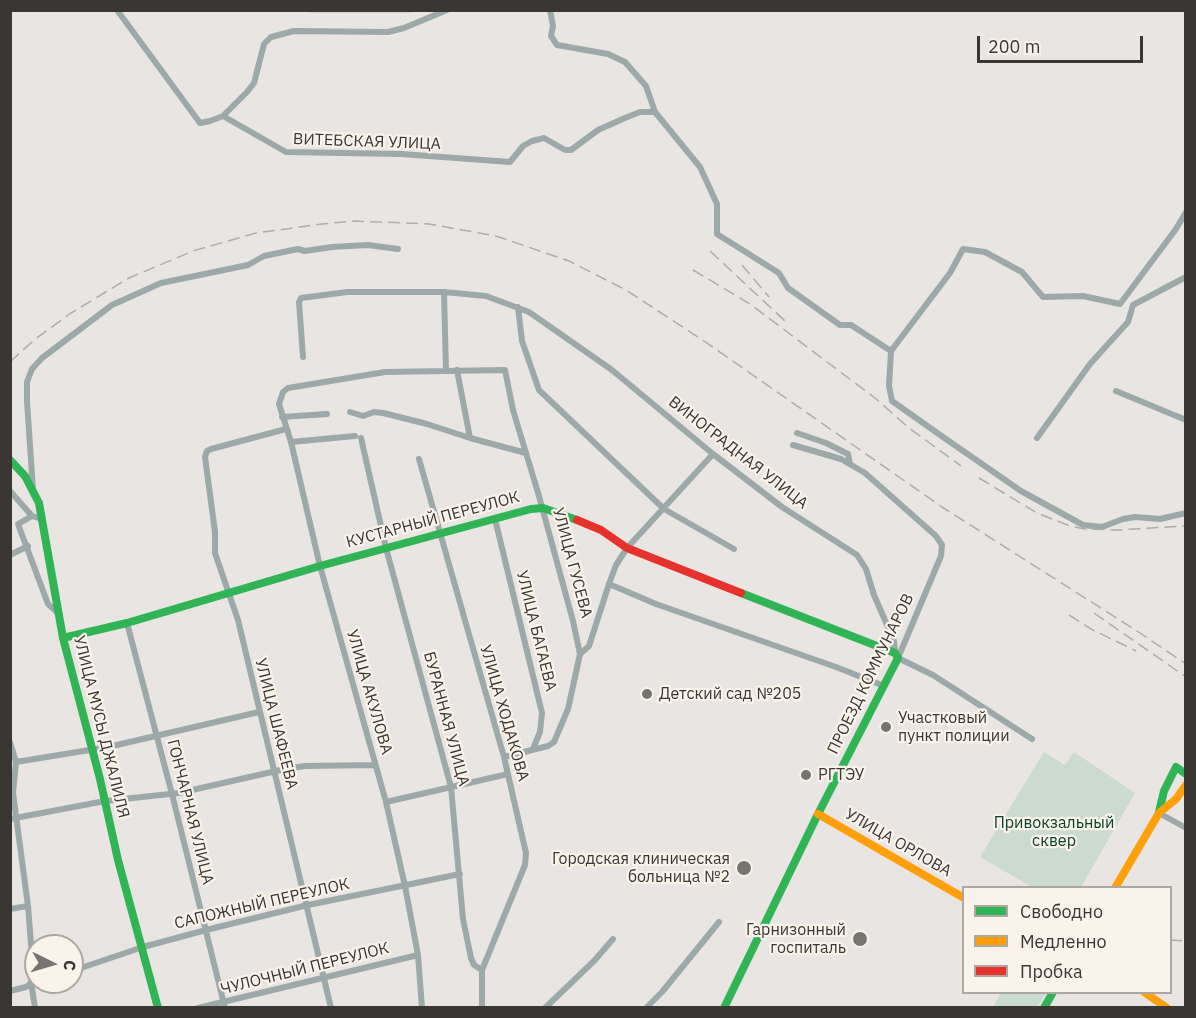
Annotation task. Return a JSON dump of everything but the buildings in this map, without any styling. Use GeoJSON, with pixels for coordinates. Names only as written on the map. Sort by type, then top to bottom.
{"type":"FeatureCollection","features":[{"type":"Feature","properties":{"kind":"street"},"geometry":{"type":"LineString","coordinates":[[117,10],[200,123],[223,116],[248,92],[254,83],[264,44],[271,37],[294,31],[388,32],[404,28],[447,10]]}},
{"type":"Feature","properties":{"kind":"street"},"geometry":{"type":"LineString","coordinates":[[550,10],[553,26],[551,36],[557,45],[608,54],[625,62],[646,86],[655,112],[700,167],[717,204],[717,234],[778,273],[788,288],[840,325],[851,325],[891,351]]}},
{"type":"Feature","properties":{"kind":"street","name":"ВИТЕБСКАЯ УЛИЦА"},"geometry":{"type":"LineString","coordinates":[[223,116],[286,152],[401,154],[510,162],[524,146],[532,141],[544,138],[565,150],[571,150],[598,130],[640,112],[655,112]]}},
{"type":"Feature","properties":{"kind":"street"},"geometry":{"type":"LineString","coordinates":[[1120,304],[1176,230],[1185,212]]}},
{"type":"Feature","properties":{"kind":"street"},"geometry":{"type":"LineString","coordinates":[[33,489],[27,401],[27,382],[32,369],[42,358],[112,305],[161,283],[248,266],[264,256],[298,249],[305,251],[368,245],[398,249]]}},
{"type":"Feature","properties":{"kind":"street"},"geometry":{"type":"LineString","coordinates":[[1185,277],[1133,305],[1083,296],[1043,297],[1022,272],[985,252],[963,249],[950,273],[891,351],[889,386],[892,400],[1012,485],[1058,513],[1083,525],[1102,526],[1134,517],[1160,519],[1185,513]]}},
{"type":"Feature","properties":{"kind":"street"},"geometry":{"type":"LineString","coordinates":[[444,291],[446,371],[457,370],[470,438]]}},
{"type":"Feature","properties":{"kind":"street","name":"ВИНОГРАДНАЯ УЛИЦА"},"geometry":{"type":"LineString","coordinates":[[303,357],[300,298],[347,292],[444,291],[486,296],[529,312],[612,370],[713,454],[782,507],[857,555],[866,569],[874,595],[894,641],[897,656]]}},
{"type":"Feature","properties":{"kind":"street"},"geometry":{"type":"LineString","coordinates":[[1038,438],[1090,364],[1128,322],[1133,305]]}},
{"type":"Feature","properties":{"kind":"street"},"geometry":{"type":"LineString","coordinates":[[518,307],[522,341],[539,390],[664,508],[734,549]]}},
{"type":"Feature","properties":{"kind":"street","name":"УЛИЦА ГУСЕВА"},"geometry":{"type":"LineString","coordinates":[[457,370],[505,370],[513,410],[543,508],[580,654],[568,709],[554,742],[548,746],[533,749]]}},
{"type":"Feature","properties":{"kind":"street","name":"УЛИЦА АКУЛОВА"},"geometry":{"type":"LineString","coordinates":[[422,1008],[418,955],[386,801],[320,566],[291,442],[279,405],[280,398],[288,388],[385,372],[446,371]]}},
{"type":"Feature","properties":{"kind":"street"},"geometry":{"type":"LineString","coordinates":[[1116,391],[1185,420]]}},
{"type":"Feature","properties":{"kind":"street"},"geometry":{"type":"LineString","coordinates":[[350,412],[363,416],[374,412],[384,413],[526,453]]}},
{"type":"Feature","properties":{"kind":"street"},"geometry":{"type":"LineString","coordinates":[[282,417],[327,414]]}},
{"type":"Feature","properties":{"kind":"street","name":"УЛИЦА ШАФЕЕВА"},"geometry":{"type":"LineString","coordinates":[[286,429],[211,449],[205,458],[215,532],[215,554],[238,620],[331,1008]]}},
{"type":"Feature","properties":{"kind":"street"},"geometry":{"type":"LineString","coordinates":[[796,433],[826,443],[848,454],[850,464]]}},
{"type":"Feature","properties":{"kind":"street","name":"БУРАННАЯ УЛИЦА"},"geometry":{"type":"LineString","coordinates":[[291,442],[358,437],[451,787],[463,919],[471,958],[474,965],[482,970],[482,1008]]}},
{"type":"Feature","properties":{"kind":"street"},"geometry":{"type":"LineString","coordinates":[[794,445],[841,459],[850,464]]}},
{"type":"Feature","properties":{"kind":"street"},"geometry":{"type":"LineString","coordinates":[[580,654],[589,646],[616,565],[627,548],[713,454]]}},
{"type":"Feature","properties":{"kind":"street","name":"УЛИЦА ХОДАКОВА"},"geometry":{"type":"LineString","coordinates":[[419,459],[504,757],[526,853],[525,865],[482,970]]}},
{"type":"Feature","properties":{"kind":"street","name":"УЛИЦА МУСЫ ДЖАЛИЛЯ"},"geometry":{"type":"LineString","coordinates":[[10,460],[33,489],[39,503],[63,638],[118,860],[158,1008]]}},
{"type":"Feature","properties":{"kind":"street","name":"ПРОЕЗД КОММУНАРОВ"},"geometry":{"type":"LineString","coordinates":[[724,1008],[818,814],[884,686],[937,567],[942,545],[936,536],[874,481],[850,464]]}},
{"type":"Feature","properties":{"kind":"street"},"geometry":{"type":"LineString","coordinates":[[10,491],[32,516],[42,519]]}},
{"type":"Feature","properties":{"kind":"street","name":"КУСТАРНЫЙ ПЕРЕУЛОК"},"geometry":{"type":"LineString","coordinates":[[63,638],[127,623],[386,548],[531,509],[543,508],[583,522],[627,548],[897,656]]}},
{"type":"Feature","properties":{"kind":"street"},"geometry":{"type":"LineString","coordinates":[[32,516],[18,524],[28,546],[40,586],[48,604],[57,612]]}},
{"type":"Feature","properties":{"kind":"street","name":"УЛИЦА БАГАЕВА"},"geometry":{"type":"LineString","coordinates":[[495,519],[542,713],[540,732],[533,749]]}},
{"type":"Feature","properties":{"kind":"street"},"geometry":{"type":"LineString","coordinates":[[10,555],[28,546]]}},
{"type":"Feature","properties":{"kind":"street","name":"УЛИЦА ГУСЕВА"},"geometry":{"type":"LineString","coordinates":[[609,584],[656,604],[884,686]]}},
{"type":"Feature","properties":{"kind":"street","name":"ГОНЧАРНАЯ УЛИЦА"},"geometry":{"type":"LineString","coordinates":[[127,623],[224,1005]]}},
{"type":"Feature","properties":{"kind":"street"},"geometry":{"type":"LineString","coordinates":[[897,656],[933,675],[1032,739]]}},
{"type":"Feature","properties":{"kind":"street"},"geometry":{"type":"LineString","coordinates":[[16,762],[108,747],[259,712]]}},
{"type":"Feature","properties":{"kind":"street"},"geometry":{"type":"LineString","coordinates":[[10,742],[16,762],[13,819],[28,906],[30,934]]}},
{"type":"Feature","properties":{"kind":"street"},"geometry":{"type":"LineString","coordinates":[[504,757],[533,749]]}},
{"type":"Feature","properties":{"kind":"street"},"geometry":{"type":"LineString","coordinates":[[13,819],[105,801],[172,794],[305,766],[375,765]]}},
{"type":"Feature","properties":{"kind":"street"},"geometry":{"type":"LineString","coordinates":[[1116,886],[1159,813],[1164,791],[1176,767],[1185,774]]}},
{"type":"Feature","properties":{"kind":"street"},"geometry":{"type":"LineString","coordinates":[[386,801],[508,774]]}},
{"type":"Feature","properties":{"kind":"street"},"geometry":{"type":"LineString","coordinates":[[1159,813],[1176,799],[1185,785]]}},
{"type":"Feature","properties":{"kind":"street"},"geometry":{"type":"LineString","coordinates":[[1159,813],[1185,828]]}},
{"type":"Feature","properties":{"kind":"street","name":"УЛИЦА ОРЛОВА"},"geometry":{"type":"LineString","coordinates":[[818,814],[962,897]]}},
{"type":"Feature","properties":{"kind":"street","name":"САПОЖНЫЙ ПЕРЕУЛОК"},"geometry":{"type":"LineString","coordinates":[[84,967],[143,947],[206,930],[308,905],[460,874]]}},
{"type":"Feature","properties":{"kind":"street"},"geometry":{"type":"LineString","coordinates":[[10,909],[28,906]]}},
{"type":"Feature","properties":{"kind":"street"},"geometry":{"type":"LineString","coordinates":[[646,1008],[662,992],[719,922]]}},
{"type":"Feature","properties":{"kind":"street"},"geometry":{"type":"LineString","coordinates":[[545,1008],[594,961],[613,939]]}},
{"type":"Feature","properties":{"kind":"street","name":"ЧУЛОЧНЫЙ ПЕРЕУЛОК"},"geometry":{"type":"LineString","coordinates":[[198,1008],[224,1005],[418,955]]}},
{"type":"Feature","properties":{"kind":"street"},"geometry":{"type":"LineString","coordinates":[[1044,1008],[1052,994]]}},
{"type":"Feature","properties":{"kind":"street"},"geometry":{"type":"LineString","coordinates":[[1146,994],[1167,1008]]}},
{"type":"Feature","properties":{"kind":"green space"},"geometry":{"type":"Polygon","coordinates":[[[305,11],[419,11],[412,13],[311,13],[305,11]]]}},
{"type":"Feature","properties":{"kind":"green space","name":"Привокзальный сквер"},"geometry":{"type":"Polygon","coordinates":[[[1044,752],[1065,765],[1074,752],[1135,793],[1082,886],[1030,886],[980,857],[1044,752]]]}},
{"type":"Feature","properties":{"kind":"green space"},"geometry":{"type":"Polygon","coordinates":[[[1000,994],[1045,994],[1037,1007],[993,1007],[1000,994]]]}},
{"type":"Feature","properties":{"kind":"railway"},"geometry":{"type":"LineString","coordinates":[[10,362],[34,340],[71,313],[129,278],[193,251],[256,233],[354,221],[429,224],[496,236],[569,261],[626,290],[704,341],[942,507],[1186,664]]}},
{"type":"Feature","properties":{"kind":"railway"},"geometry":{"type":"LineString","coordinates":[[710,251],[785,321]]}},
{"type":"Feature","properties":{"kind":"railway"},"geometry":{"type":"LineString","coordinates":[[742,265],[769,297]]}},
{"type":"Feature","properties":{"kind":"railway"},"geometry":{"type":"LineString","coordinates":[[693,270],[750,304],[961,466]]}},
{"type":"Feature","properties":{"kind":"railway"},"geometry":{"type":"LineString","coordinates":[[979,478],[1037,513],[1070,526],[1117,530],[1186,526]]}},
{"type":"Feature","properties":{"kind":"railway"},"geometry":{"type":"LineString","coordinates":[[1094,613],[1186,677]]}},
{"type":"Feature","properties":{"kind":"railway"},"geometry":{"type":"LineString","coordinates":[[1069,615],[1091,629],[1136,651]]}},
{"type":"Feature","properties":{"kind":"railway"},"geometry":{"type":"LineString","coordinates":[[1172,940],[1186,941]]}},
{"type":"Feature","properties":{"kind":"traffic: fast"},"geometry":{"type":"LineString","coordinates":[[10,460],[25,476],[39,503],[63,638],[100,779],[118,860],[158,1008]]}},
{"type":"Feature","properties":{"kind":"traffic: fast"},"geometry":{"type":"LineString","coordinates":[[63,638],[127,623],[320,566],[531,509],[543,508],[577,520]]}},
{"type":"Feature","properties":{"kind":"traffic: fast"},"geometry":{"type":"LineString","coordinates":[[724,1008],[818,814],[898,658],[895,653],[741,593]]}},
{"type":"Feature","properties":{"kind":"traffic: fast"},"geometry":{"type":"LineString","coordinates":[[1159,812],[1164,791],[1176,767],[1186,774]]}},
{"type":"Feature","properties":{"kind":"traffic: fast"},"geometry":{"type":"LineString","coordinates":[[1044,1008],[1052,994]]}},
{"type":"Feature","properties":{"kind":"traffic: slow"},"geometry":{"type":"LineString","coordinates":[[1116,886],[1159,813],[1176,799],[1186,785]]}},
{"type":"Feature","properties":{"kind":"traffic: slow"},"geometry":{"type":"LineString","coordinates":[[818,814],[962,897]]}},
{"type":"Feature","properties":{"kind":"traffic: slow"},"geometry":{"type":"LineString","coordinates":[[1147,994],[1167,1008]]}},
{"type":"Feature","properties":{"kind":"traffic: jam"},"geometry":{"type":"LineString","coordinates":[[577,520],[601,530],[627,548],[741,593]]}},
{"type":"Feature","properties":{"kind":"place","name":"Детский сад №205"},"geometry":{"type":"Point","coordinates":[647,694]}},
{"type":"Feature","properties":{"kind":"place","name":"Участковый пункт полиции"},"geometry":{"type":"Point","coordinates":[886,727]}},
{"type":"Feature","properties":{"kind":"place","name":"РГТЭУ"},"geometry":{"type":"Point","coordinates":[806,775]}},
{"type":"Feature","properties":{"kind":"place","name":"Городская клиническая больница №2"},"geometry":{"type":"Point","coordinates":[744,868]}},
{"type":"Feature","properties":{"kind":"place","name":"Гарнизонный госпиталь"},"geometry":{"type":"Point","coordinates":[860,939]}}]}
